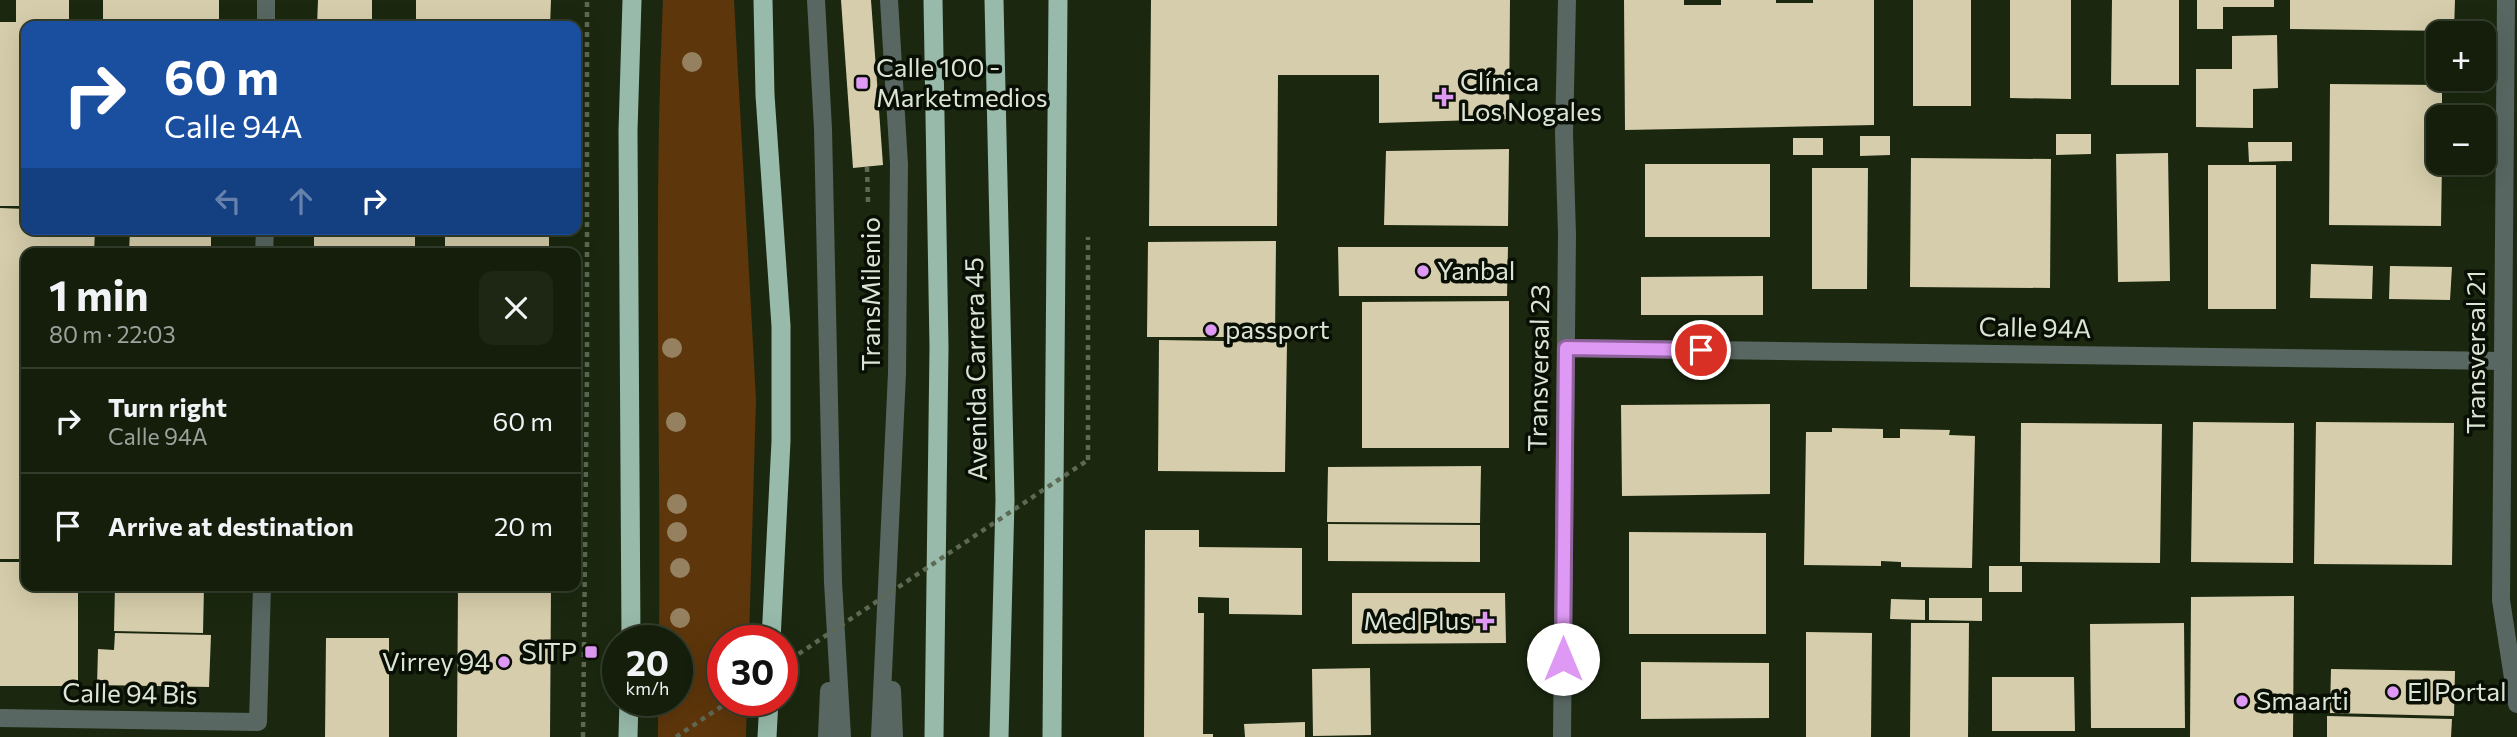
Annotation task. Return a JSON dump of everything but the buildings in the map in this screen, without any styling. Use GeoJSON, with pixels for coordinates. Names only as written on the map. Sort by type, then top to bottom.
{"type":"FeatureCollection","features":[{"type":"Feature","properties":{"kind":"highway"},"geometry":{"type":"LineString","coordinates":[[631,625],[628,131],[632,0]]}},
{"type":"Feature","properties":{"kind":"highway"},"geometry":{"type":"LineString","coordinates":[[763,0],[765,95],[781,326],[781,441],[772,625]]}},
{"type":"Feature","properties":{"kind":"highway","name":"Avenida Carrera 45"},"geometry":{"type":"LineString","coordinates":[[933,0],[939,347],[934,737]]}},
{"type":"Feature","properties":{"kind":"highway","name":"Avenida Carrera 45"},"geometry":{"type":"LineString","coordinates":[[994,0],[1004,500],[999,737]]}},
{"type":"Feature","properties":{"kind":"highway"},"geometry":{"type":"LineString","coordinates":[[1052,737],[1058,0]]}},
{"type":"Feature","properties":{"kind":"highway"},"geometry":{"type":"LineString","coordinates":[[628,737],[629,716]]}},
{"type":"Feature","properties":{"kind":"highway"},"geometry":{"type":"LineString","coordinates":[[767,737],[768,716]]}},
{"type":"Feature","properties":{"kind":"street"},"geometry":{"type":"LineString","coordinates":[[266,0],[266,21]]}},
{"type":"Feature","properties":{"kind":"street","name":"TransMilenio"},"geometry":{"type":"LineString","coordinates":[[816,0],[823,129],[832,582],[842,737]]}},
{"type":"Feature","properties":{"kind":"street","name":"TransMilenio"},"geometry":{"type":"LineString","coordinates":[[880,737],[897,373],[899,164],[889,0]]}},
{"type":"Feature","properties":{"kind":"street","name":"Transversal 23"},"geometry":{"type":"LineString","coordinates":[[1562,737],[1567,0]]}},
{"type":"Feature","properties":{"kind":"street","name":"Transversal 21"},"geometry":{"type":"LineString","coordinates":[[2506,0],[2501,600],[2517,704]]}},
{"type":"Feature","properties":{"kind":"street","name":"Calle 94A"},"geometry":{"type":"LineString","coordinates":[[1566,348],[2503,361]]}},
{"type":"Feature","properties":{"kind":"street","name":"TransMilenio"},"geometry":{"type":"LineString","coordinates":[[827,737],[832,582]]}},
{"type":"Feature","properties":{"kind":"street","name":"TransMilenio"},"geometry":{"type":"LineString","coordinates":[[888,589],[894,737]]}},
{"type":"Feature","properties":{"kind":"street","name":"Calle 94 Bis"},"geometry":{"type":"LineString","coordinates":[[0,718],[258,722],[262,591]]}},
{"type":"Feature","properties":{"kind":"path"},"geometry":{"type":"LineString","coordinates":[[583,737],[587,0]]}},
{"type":"Feature","properties":{"kind":"path"},"geometry":{"type":"LineString","coordinates":[[798,654],[1088,460]]}},
{"type":"Feature","properties":{"kind":"path"},"geometry":{"type":"LineString","coordinates":[[677,737],[708,716]]}},
{"type":"Feature","properties":{"kind":"shaded area"},"geometry":{"type":"Polygon","coordinates":[[[663,0],[734,0],[756,399],[749,625],[707,625],[707,716],[747,716],[746,737],[658,737],[658,716],[693,716],[693,625],[659,625],[660,80],[663,0]]]}},
{"type":"Feature","properties":{"kind":"place","name":"Calle 100 - Marketmedios"},"geometry":{"type":"Point","coordinates":[862,83]}},
{"type":"Feature","properties":{"kind":"place","name":"Clínica Los Nogales"},"geometry":{"type":"Point","coordinates":[1444,97]}},
{"type":"Feature","properties":{"kind":"place","name":"Yanbal"},"geometry":{"type":"Point","coordinates":[1423,271]}},
{"type":"Feature","properties":{"kind":"place","name":"passport"},"geometry":{"type":"Point","coordinates":[1211,330]}},
{"type":"Feature","properties":{"kind":"place","name":"Med Plus"},"geometry":{"type":"Point","coordinates":[1485,621]}},
{"type":"Feature","properties":{"kind":"place","name":"SITP"},"geometry":{"type":"Point","coordinates":[591,652]}},
{"type":"Feature","properties":{"kind":"place","name":"Virrey 94"},"geometry":{"type":"Point","coordinates":[504,662]}},
{"type":"Feature","properties":{"kind":"place","name":"El Portal"},"geometry":{"type":"Point","coordinates":[2393,692]}},
{"type":"Feature","properties":{"kind":"place","name":"Smaarti"},"geometry":{"type":"Point","coordinates":[2242,701]}},
{"type":"Feature","properties":{"kind":"route"},"geometry":{"type":"LineString","coordinates":[[1563,659],[1566,348],[1701,350]]}}]}
